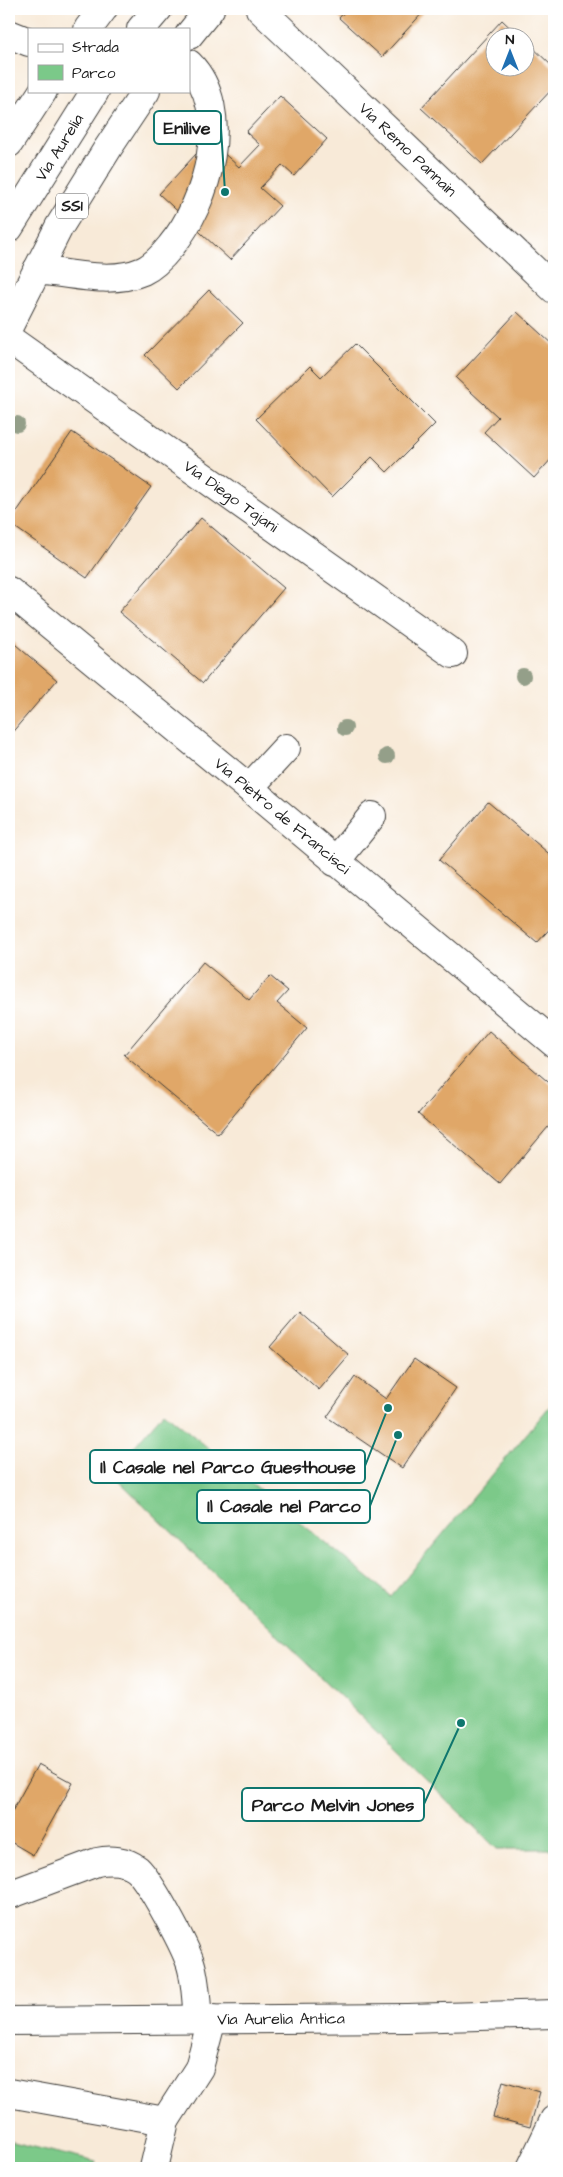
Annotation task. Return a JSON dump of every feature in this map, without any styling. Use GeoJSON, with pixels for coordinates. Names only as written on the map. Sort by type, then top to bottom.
{"type":"FeatureCollection","features":[{"type":"Feature","properties":{"kind":"street"},"geometry":{"type":"LineString","coordinates":[[89,28],[103,9]]}},
{"type":"Feature","properties":{"kind":"street"},"geometry":{"type":"LineString","coordinates":[[142,28],[158,9]]}},
{"type":"Feature","properties":{"kind":"street"},"geometry":{"type":"LineString","coordinates":[[190,34],[210,9]]}},
{"type":"Feature","properties":{"kind":"street","name":"Via Remo Pannain"},"geometry":{"type":"LineString","coordinates":[[260,9],[554,289]]}},
{"type":"Feature","properties":{"kind":"street"},"geometry":{"type":"LineString","coordinates":[[9,34],[28,42]]}},
{"type":"Feature","properties":{"kind":"street"},"geometry":{"type":"LineString","coordinates":[[37,270],[125,277],[144,271],[161,259],[175,242],[196,207],[207,179],[213,132],[210,103],[198,73],[190,65]]}},
{"type":"Feature","properties":{"kind":"street"},"geometry":{"type":"LineString","coordinates":[[9,143],[42,92]]}},
{"type":"Feature","properties":{"kind":"street","name":"Via Aurelia"},"geometry":{"type":"LineString","coordinates":[[9,228],[94,92]]}},
{"type":"Feature","properties":{"kind":"street","name":"SS1"},"geometry":{"type":"LineString","coordinates":[[9,326],[59,227],[145,92]]}},
{"type":"Feature","properties":{"kind":"street","name":"Via Diego Tajani"},"geometry":{"type":"LineString","coordinates":[[9,339],[453,654]]}},
{"type":"Feature","properties":{"kind":"street","name":"Via Pietro de Francisci"},"geometry":{"type":"LineString","coordinates":[[9,591],[249,788],[335,862],[554,1043]]}},
{"type":"Feature","properties":{"kind":"street"},"geometry":{"type":"LineString","coordinates":[[249,788],[286,748]]}},
{"type":"Feature","properties":{"kind":"street"},"geometry":{"type":"LineString","coordinates":[[335,862],[372,816]]}},
{"type":"Feature","properties":{"kind":"street"},"geometry":{"type":"LineString","coordinates":[[9,1894],[97,1862],[108,1860],[123,1862],[136,1868],[148,1882],[190,1963],[205,2019],[199,2068],[165,2121],[154,2168]]}},
{"type":"Feature","properties":{"kind":"street","name":"Via Aurelia Antica"},"geometry":{"type":"LineString","coordinates":[[9,2021],[554,2014]]}},
{"type":"Feature","properties":{"kind":"street"},"geometry":{"type":"LineString","coordinates":[[9,2093],[165,2121]]}},
{"type":"Feature","properties":{"kind":"street"},"geometry":{"type":"LineString","coordinates":[[531,2168],[554,2120]]}},
{"type":"Feature","properties":{"kind":"green space"},"geometry":{"type":"Polygon","coordinates":[[[554,1401],[554,1849],[497,1849],[111,1473],[164,1412],[391,1596],[554,1401]]]}},
{"type":"Feature","properties":{"kind":"green space"},"geometry":{"type":"Polygon","coordinates":[[[9,2141],[96,2162],[94,2168],[9,2168],[9,2141]]]}},
{"type":"Feature","properties":{"kind":"building"},"geometry":{"type":"Polygon","coordinates":[[[347,9],[426,9],[382,57],[339,18],[347,9]]]}},
{"type":"Feature","properties":{"kind":"building"},"geometry":{"type":"Polygon","coordinates":[[[502,20],[510,28],[495,28],[502,20]]]}},
{"type":"Feature","properties":{"kind":"building"},"geometry":{"type":"Polygon","coordinates":[[[486,37],[486,78],[536,78],[536,51],[554,68],[554,87],[482,164],[421,108],[486,37]]]}},
{"type":"Feature","properties":{"kind":"building"},"geometry":{"type":"Polygon","coordinates":[[[280,96],[327,139],[294,176],[282,165],[260,188],[280,206],[230,260],[159,194],[209,140],[239,167],[260,145],[246,132],[280,96]]]}},
{"type":"Feature","properties":{"kind":"building"},"geometry":{"type":"Polygon","coordinates":[[[209,290],[243,323],[179,388],[145,355],[209,290]]]}},
{"type":"Feature","properties":{"kind":"building"},"geometry":{"type":"Polygon","coordinates":[[[517,312],[554,346],[554,456],[534,478],[484,432],[498,417],[456,378],[517,312]]]}},
{"type":"Feature","properties":{"kind":"building"},"geometry":{"type":"Polygon","coordinates":[[[355,344],[435,424],[387,472],[372,457],[332,497],[256,419],[310,366],[321,377],[355,344]]]}},
{"type":"Feature","properties":{"kind":"building"},"geometry":{"type":"Polygon","coordinates":[[[72,432],[151,487],[87,578],[9,523],[72,432]]]}},
{"type":"Feature","properties":{"kind":"building"},"geometry":{"type":"Polygon","coordinates":[[[201,518],[284,588],[203,683],[119,612],[201,518]]]}},
{"type":"Feature","properties":{"kind":"building"},"geometry":{"type":"Polygon","coordinates":[[[9,639],[57,680],[9,736],[9,639]]]}},
{"type":"Feature","properties":{"kind":"building"},"geometry":{"type":"Polygon","coordinates":[[[488,802],[554,858],[554,924],[537,943],[439,860],[488,802]]]}},
{"type":"Feature","properties":{"kind":"building"},"geometry":{"type":"Polygon","coordinates":[[[203,962],[249,1000],[270,976],[288,991],[277,1003],[307,1028],[218,1134],[124,1055],[203,962]]]}},
{"type":"Feature","properties":{"kind":"building"},"geometry":{"type":"Polygon","coordinates":[[[489,1031],[554,1087],[554,1120],[500,1184],[418,1114],[489,1031]]]}},
{"type":"Feature","properties":{"kind":"building"},"geometry":{"type":"Polygon","coordinates":[[[300,1312],[349,1355],[319,1390],[270,1347],[300,1312]]]}},
{"type":"Feature","properties":{"kind":"building"},"geometry":{"type":"Polygon","coordinates":[[[414,1359],[456,1388],[402,1468],[327,1417],[355,1377],[386,1399],[414,1359]]]}},
{"type":"Feature","properties":{"kind":"building"},"geometry":{"type":"Polygon","coordinates":[[[38,1764],[73,1783],[33,1855],[9,1841],[9,1817],[38,1764]]]}},
{"type":"Feature","properties":{"kind":"building"},"geometry":{"type":"Polygon","coordinates":[[[503,2081],[540,2092],[530,2127],[493,2117],[503,2081]]]}},
{"type":"Feature","properties":{"kind":"building"},"geometry":{"type":"Polygon","coordinates":[[[554,2150],[554,2168],[546,2168],[554,2150]]]}},
{"type":"Feature","properties":{"kind":"place","name":"Enilive"},"geometry":{"type":"Point","coordinates":[225,192]}},
{"type":"Feature","properties":{"kind":"place","name":"Il Casale nel Parco Guesthouse"},"geometry":{"type":"Point","coordinates":[388,1408]}},
{"type":"Feature","properties":{"kind":"place","name":"Il Casale nel Parco"},"geometry":{"type":"Point","coordinates":[398,1435]}},
{"type":"Feature","properties":{"kind":"place","name":"Parco Melvin Jones"},"geometry":{"type":"Point","coordinates":[461,1723]}}]}
